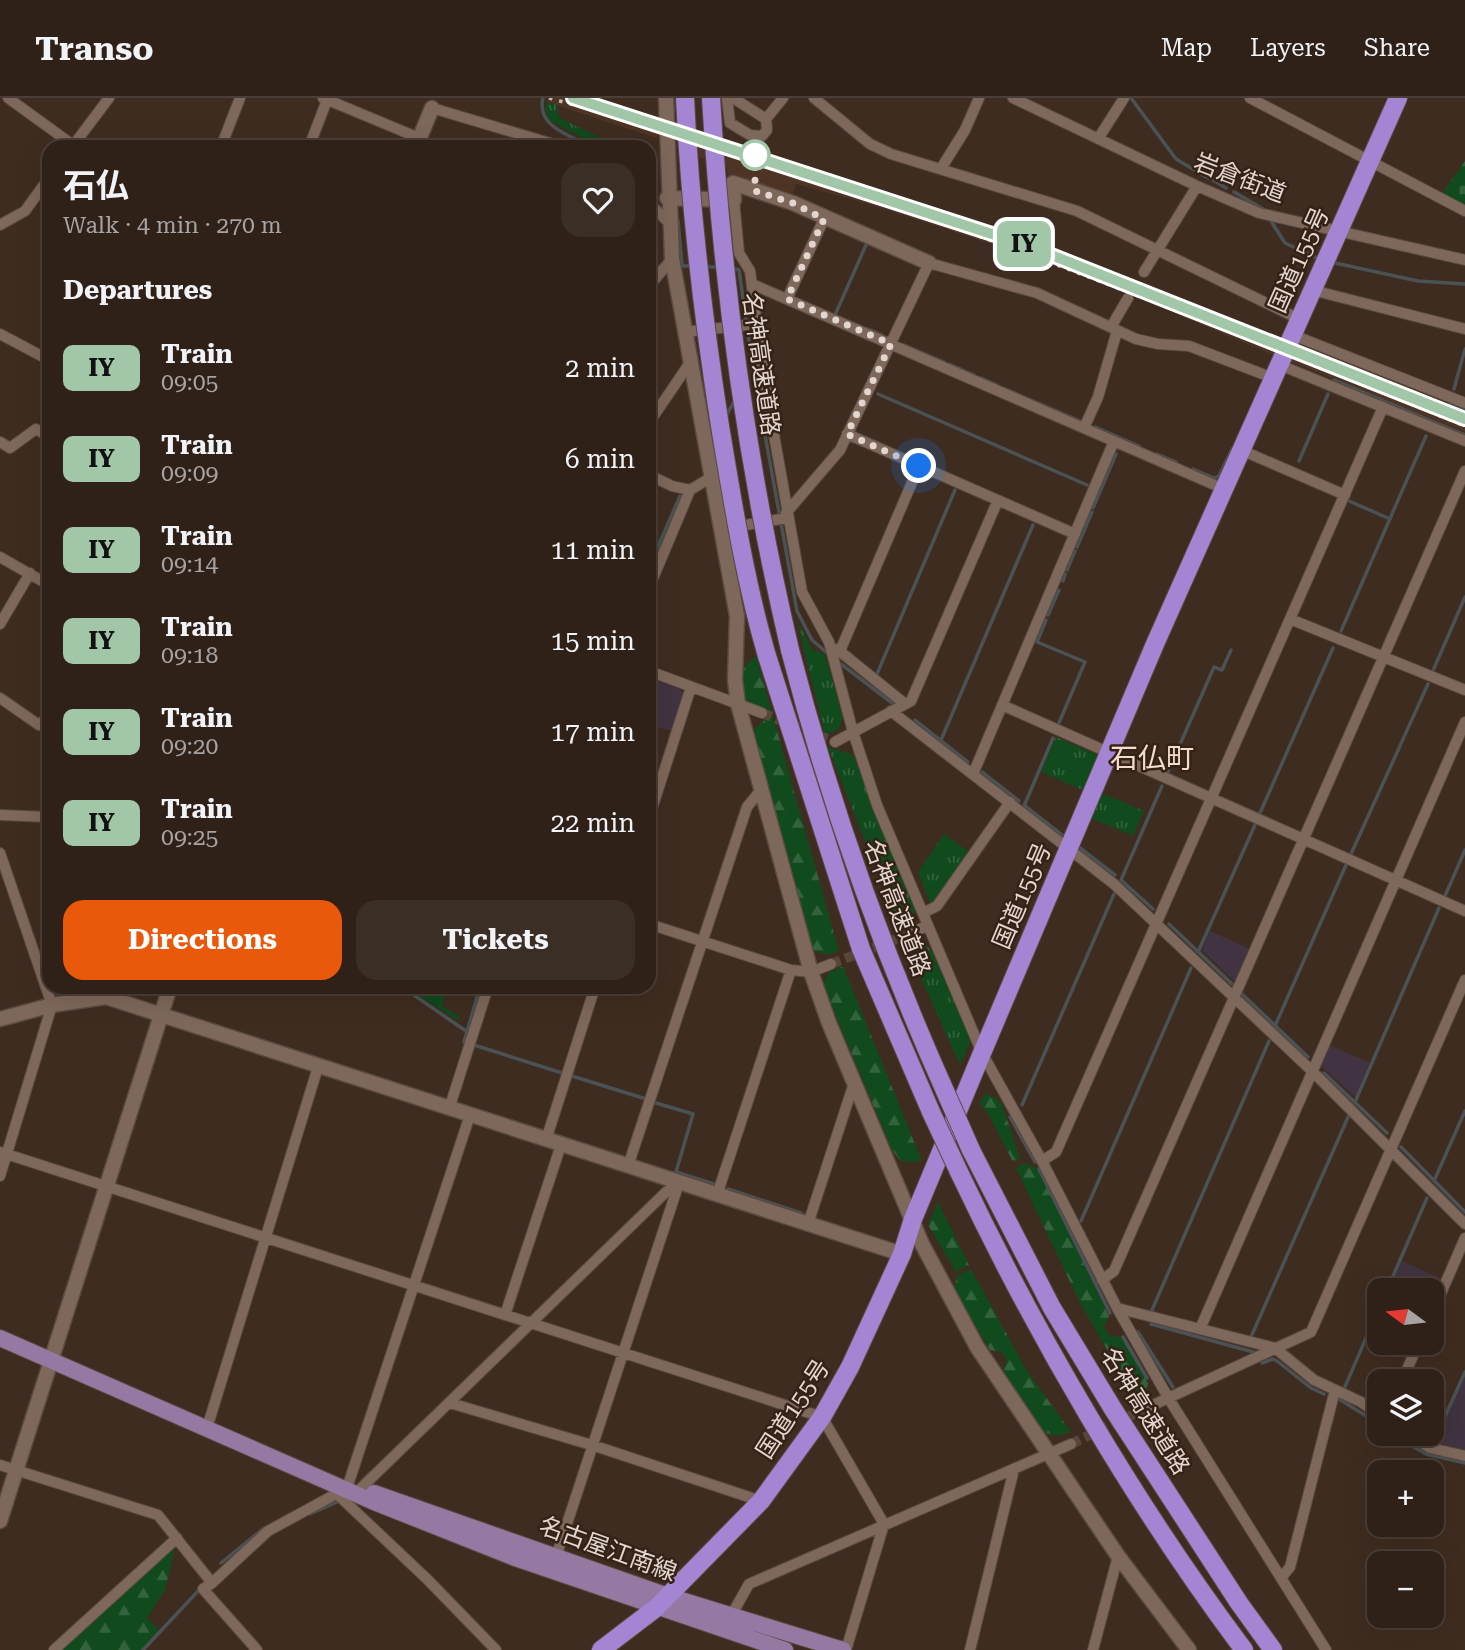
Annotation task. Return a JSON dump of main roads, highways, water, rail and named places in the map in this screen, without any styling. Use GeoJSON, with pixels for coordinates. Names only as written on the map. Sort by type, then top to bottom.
{"type":"FeatureCollection","features":[{"type":"Feature","properties":{"kind":"highway","name":"名神高速道路"},"geometry":{"type":"LineString","coordinates":[[685,98],[693,217],[705,327],[735,520],[767,656],[824,842],[861,949],[931,1112],[1017,1288],[1145,1506],[1244,1650]]}},
{"type":"Feature","properties":{"kind":"highway","name":"名神高速道路"},"geometry":{"type":"LineString","coordinates":[[711,98],[718,214],[744,429],[790,650],[841,827],[884,948],[971,1150],[1052,1308],[1239,1603],[1273,1650]]}},
{"type":"Feature","properties":{"kind":"highway","name":"国道155号"},"geometry":{"type":"LineString","coordinates":[[601,1650],[662,1602],[761,1501],[822,1417],[855,1357],[902,1254],[913,1220],[1108,754],[1398,98]]}},
{"type":"Feature","properties":{"kind":"main road","name":"名古屋江南線"},"geometry":{"type":"LineString","coordinates":[[0,1338],[347,1492],[502,1553],[662,1602],[732,1614],[845,1650]]}},
{"type":"Feature","properties":{"kind":"main road","name":"名古屋江南線"},"geometry":{"type":"LineString","coordinates":[[347,1492],[379,1493],[557,1554],[662,1602],[785,1650]]}},
{"type":"Feature","properties":{"kind":"waterway"},"geometry":{"type":"LineString","coordinates":[[543,98],[542,108],[550,123],[577,140]]}},
{"type":"Feature","properties":{"kind":"waterway"},"geometry":{"type":"LineString","coordinates":[[1131,98],[1176,159],[1208,178]]}},
{"type":"Feature","properties":{"kind":"waterway"},"geometry":{"type":"LineString","coordinates":[[1213,180],[1226,188]]}},
{"type":"Feature","properties":{"kind":"waterway"},"geometry":{"type":"LineString","coordinates":[[1234,192],[1263,209]]}},
{"type":"Feature","properties":{"kind":"waterway"},"geometry":{"type":"LineString","coordinates":[[674,217],[678,220],[682,266],[693,266]]}},
{"type":"Feature","properties":{"kind":"waterway"},"geometry":{"type":"LineString","coordinates":[[1271,221],[1285,243],[1317,258]]}},
{"type":"Feature","properties":{"kind":"waterway"},"geometry":{"type":"LineString","coordinates":[[835,315],[866,245]]}},
{"type":"Feature","properties":{"kind":"waterway"},"geometry":{"type":"LineString","coordinates":[[1335,263],[1418,281],[1465,284]]}},
{"type":"Feature","properties":{"kind":"waterway"},"geometry":{"type":"LineString","coordinates":[[704,267],[721,267]]}},
{"type":"Feature","properties":{"kind":"waterway"},"geometry":{"type":"LineString","coordinates":[[732,268],[739,270],[753,369],[797,611],[812,640],[826,652]]}},
{"type":"Feature","properties":{"kind":"waterway"},"geometry":{"type":"LineString","coordinates":[[868,329],[882,335]]}},
{"type":"Feature","properties":{"kind":"waterway"},"geometry":{"type":"LineString","coordinates":[[904,345],[944,362]]}},
{"type":"Feature","properties":{"kind":"waterway"},"geometry":{"type":"LineString","coordinates":[[1454,389],[1465,349]]}},
{"type":"Feature","properties":{"kind":"waterway"},"geometry":{"type":"LineString","coordinates":[[949,364],[974,375]]}},
{"type":"Feature","properties":{"kind":"waterway"},"geometry":{"type":"LineString","coordinates":[[981,378],[997,385]]}},
{"type":"Feature","properties":{"kind":"waterway"},"geometry":{"type":"LineString","coordinates":[[1334,380],[1465,435]]}},
{"type":"Feature","properties":{"kind":"waterway"},"geometry":{"type":"LineString","coordinates":[[1003,388],[1080,421]]}},
{"type":"Feature","properties":{"kind":"waterway"},"geometry":{"type":"LineString","coordinates":[[878,394],[1087,485]]}},
{"type":"Feature","properties":{"kind":"waterway"},"geometry":{"type":"LineString","coordinates":[[1299,461],[1328,394]]}},
{"type":"Feature","properties":{"kind":"waterway"},"geometry":{"type":"LineString","coordinates":[[726,416],[736,398]]}},
{"type":"Feature","properties":{"kind":"waterway"},"geometry":{"type":"LineString","coordinates":[[1450,403],[1465,409]]}},
{"type":"Feature","properties":{"kind":"waterway"},"geometry":{"type":"LineString","coordinates":[[1095,427],[1139,446]]}},
{"type":"Feature","properties":{"kind":"waterway"},"geometry":{"type":"LineString","coordinates":[[1341,631],[1426,436]]}},
{"type":"Feature","properties":{"kind":"waterway"},"geometry":{"type":"LineString","coordinates":[[1193,469],[1214,478],[1219,476],[1232,449]]}},
{"type":"Feature","properties":{"kind":"waterway"},"geometry":{"type":"LineString","coordinates":[[1093,508],[1116,454]]}},
{"type":"Feature","properties":{"kind":"waterway"},"geometry":{"type":"LineString","coordinates":[[1157,454],[1176,462]]}},
{"type":"Feature","properties":{"kind":"waterway"},"geometry":{"type":"LineString","coordinates":[[877,674],[955,490]]}},
{"type":"Feature","properties":{"kind":"waterway"},"geometry":{"type":"LineString","coordinates":[[657,549],[680,496]]}},
{"type":"Feature","properties":{"kind":"waterway"},"geometry":{"type":"LineString","coordinates":[[1349,501],[1390,519]]}},
{"type":"Feature","properties":{"kind":"waterway"},"geometry":{"type":"LineString","coordinates":[[1077,547],[1092,512]]}},
{"type":"Feature","properties":{"kind":"waterway"},"geometry":{"type":"LineString","coordinates":[[941,740],[1033,525]]}},
{"type":"Feature","properties":{"kind":"waterway"},"geometry":{"type":"LineString","coordinates":[[1067,570],[1075,551]]}},
{"type":"Feature","properties":{"kind":"waterway"},"geometry":{"type":"LineString","coordinates":[[1063,581],[1065,574]]}},
{"type":"Feature","properties":{"kind":"waterway"},"geometry":{"type":"LineString","coordinates":[[1048,615],[1059,590]]}},
{"type":"Feature","properties":{"kind":"waterway"},"geometry":{"type":"LineString","coordinates":[[1432,673],[1465,597]]}},
{"type":"Feature","properties":{"kind":"waterway"},"geometry":{"type":"LineString","coordinates":[[1046,620],[1037,642],[1085,662],[1058,725]]}},
{"type":"Feature","properties":{"kind":"waterway"},"geometry":{"type":"LineString","coordinates":[[1260,813],[1333,648]]}},
{"type":"Feature","properties":{"kind":"waterway"},"geometry":{"type":"LineString","coordinates":[[1167,774],[1214,667],[1222,670],[1231,650]]}},
{"type":"Feature","properties":{"kind":"waterway"},"geometry":{"type":"LineString","coordinates":[[841,664],[892,703]]}},
{"type":"Feature","properties":{"kind":"waterway"},"geometry":{"type":"LineString","coordinates":[[1351,854],[1428,684]]}},
{"type":"Feature","properties":{"kind":"waterway"},"geometry":{"type":"LineString","coordinates":[[915,720],[968,762]]}},
{"type":"Feature","properties":{"kind":"waterway"},"geometry":{"type":"LineString","coordinates":[[1024,806],[1053,738]]}},
{"type":"Feature","properties":{"kind":"waterway"},"geometry":{"type":"LineString","coordinates":[[982,772],[1019,801]]}},
{"type":"Feature","properties":{"kind":"waterway"},"geometry":{"type":"LineString","coordinates":[[1153,909],[1121,880],[1162,786]]}},
{"type":"Feature","properties":{"kind":"waterway"},"geometry":{"type":"LineString","coordinates":[[1025,806],[1062,835]]}},
{"type":"Feature","properties":{"kind":"waterway"},"geometry":{"type":"LineString","coordinates":[[1198,952],[1255,825]]}},
{"type":"Feature","properties":{"kind":"waterway"},"geometry":{"type":"LineString","coordinates":[[1080,848],[1115,875]]}},
{"type":"Feature","properties":{"kind":"waterway"},"geometry":{"type":"LineString","coordinates":[[1445,896],[1465,850]]}},
{"type":"Feature","properties":{"kind":"waterway"},"geometry":{"type":"LineString","coordinates":[[1275,1026],[1346,865]]}},
{"type":"Feature","properties":{"kind":"waterway"},"geometry":{"type":"LineString","coordinates":[[1022,1105],[1114,894]]}},
{"type":"Feature","properties":{"kind":"waterway"},"geometry":{"type":"LineString","coordinates":[[1355,1102],[1439,908]]}},
{"type":"Feature","properties":{"kind":"waterway"},"geometry":{"type":"LineString","coordinates":[[1169,924],[1232,984]]}},
{"type":"Feature","properties":{"kind":"waterway"},"geometry":{"type":"LineString","coordinates":[[1081,1221],[1191,968]]}},
{"type":"Feature","properties":{"kind":"waterway"},"geometry":{"type":"LineString","coordinates":[[412,994],[466,1031]]}},
{"type":"Feature","properties":{"kind":"waterway"},"geometry":{"type":"LineString","coordinates":[[464,1042],[478,994]]}},
{"type":"Feature","properties":{"kind":"waterway"},"geometry":{"type":"LineString","coordinates":[[1242,994],[1308,1057]]}},
{"type":"Feature","properties":{"kind":"waterway"},"geometry":{"type":"LineString","coordinates":[[1152,1310],[1269,1041]]}},
{"type":"Feature","properties":{"kind":"waterway"},"geometry":{"type":"LineString","coordinates":[[474,1045],[562,1073]]}},
{"type":"Feature","properties":{"kind":"waterway"},"geometry":{"type":"LineString","coordinates":[[1324,1073],[1387,1133]]}},
{"type":"Feature","properties":{"kind":"waterway"},"geometry":{"type":"LineString","coordinates":[[572,1076],[646,1099]]}},
{"type":"Feature","properties":{"kind":"waterway"},"geometry":{"type":"LineString","coordinates":[[656,1103],[693,1114],[676,1172],[714,1184]]}},
{"type":"Feature","properties":{"kind":"waterway"},"geometry":{"type":"LineString","coordinates":[[1434,1181],[1465,1111]]}},
{"type":"Feature","properties":{"kind":"waterway"},"geometry":{"type":"LineString","coordinates":[[1251,1337],[1349,1115]]}},
{"type":"Feature","properties":{"kind":"waterway"},"geometry":{"type":"LineString","coordinates":[[1010,1117],[1035,1162]]}},
{"type":"Feature","properties":{"kind":"waterway"},"geometry":{"type":"LineString","coordinates":[[1401,1147],[1465,1212]]}},
{"type":"Feature","properties":{"kind":"waterway"},"geometry":{"type":"LineString","coordinates":[[1039,1169],[1110,1313]]}},
{"type":"Feature","properties":{"kind":"waterway"},"geometry":{"type":"LineString","coordinates":[[728,1189],[801,1213]]}},
{"type":"Feature","properties":{"kind":"waterway"},"geometry":{"type":"LineString","coordinates":[[1392,1278],[1427,1198]]}},
{"type":"Feature","properties":{"kind":"waterway"},"geometry":{"type":"LineString","coordinates":[[1151,1324],[1257,1353]]}},
{"type":"Feature","properties":{"kind":"waterway"},"geometry":{"type":"LineString","coordinates":[[1138,1332],[1173,1387]]}},
{"type":"Feature","properties":{"kind":"waterway"},"geometry":{"type":"LineString","coordinates":[[1344,1389],[1367,1336]]}},
{"type":"Feature","properties":{"kind":"waterway"},"geometry":{"type":"LineString","coordinates":[[1123,1337],[1147,1378]]}},
{"type":"Feature","properties":{"kind":"waterway"},"geometry":{"type":"LineString","coordinates":[[1262,1363],[1273,1359],[1311,1388],[1324,1394]]}},
{"type":"Feature","properties":{"kind":"waterway"},"geometry":{"type":"LineString","coordinates":[[1444,1419],[1465,1372]]}},
{"type":"Feature","properties":{"kind":"waterway"},"geometry":{"type":"LineString","coordinates":[[1339,1399],[1367,1416]]}},
{"type":"Feature","properties":{"kind":"waterway"},"geometry":{"type":"LineString","coordinates":[[1412,1446],[1426,1454],[1465,1463]]}},
{"type":"Feature","properties":{"kind":"waterway"},"geometry":{"type":"LineString","coordinates":[[362,1481],[370,1473]]}},
{"type":"Feature","properties":{"kind":"waterway"},"geometry":{"type":"LineString","coordinates":[[310,1514],[337,1502]]}},
{"type":"Feature","properties":{"kind":"waterway"},"geometry":{"type":"LineString","coordinates":[[221,1563],[264,1528]]}},
{"type":"Feature","properties":{"kind":"waterway"},"geometry":{"type":"LineString","coordinates":[[143,1650],[199,1590]]}},
{"type":"Feature","properties":{"kind":"tunnel"},"geometry":{"type":"LineString","coordinates":[[762,713],[835,742]]}},
{"type":"Feature","properties":{"kind":"tunnel"},"geometry":{"type":"LineString","coordinates":[[831,964],[910,934]]}},
{"type":"Feature","properties":{"kind":"tunnel"},"geometry":{"type":"LineString","coordinates":[[1071,1444],[1151,1406]]}},
{"type":"Feature","properties":{"kind":"railway"},"geometry":{"type":"LineString","coordinates":[[549,98],[782,168],[1012,248],[1465,426]]}},
{"type":"Feature","properties":{"kind":"train","name":"IY"},"geometry":{"type":"LineString","coordinates":[[573,98],[769,159],[1026,245],[1136,286],[1465,419]]}},
{"type":"Feature","properties":{"kind":"district","name":"石仏町"},"geometry":{"type":"Point","coordinates":[1152,758]}}]}
